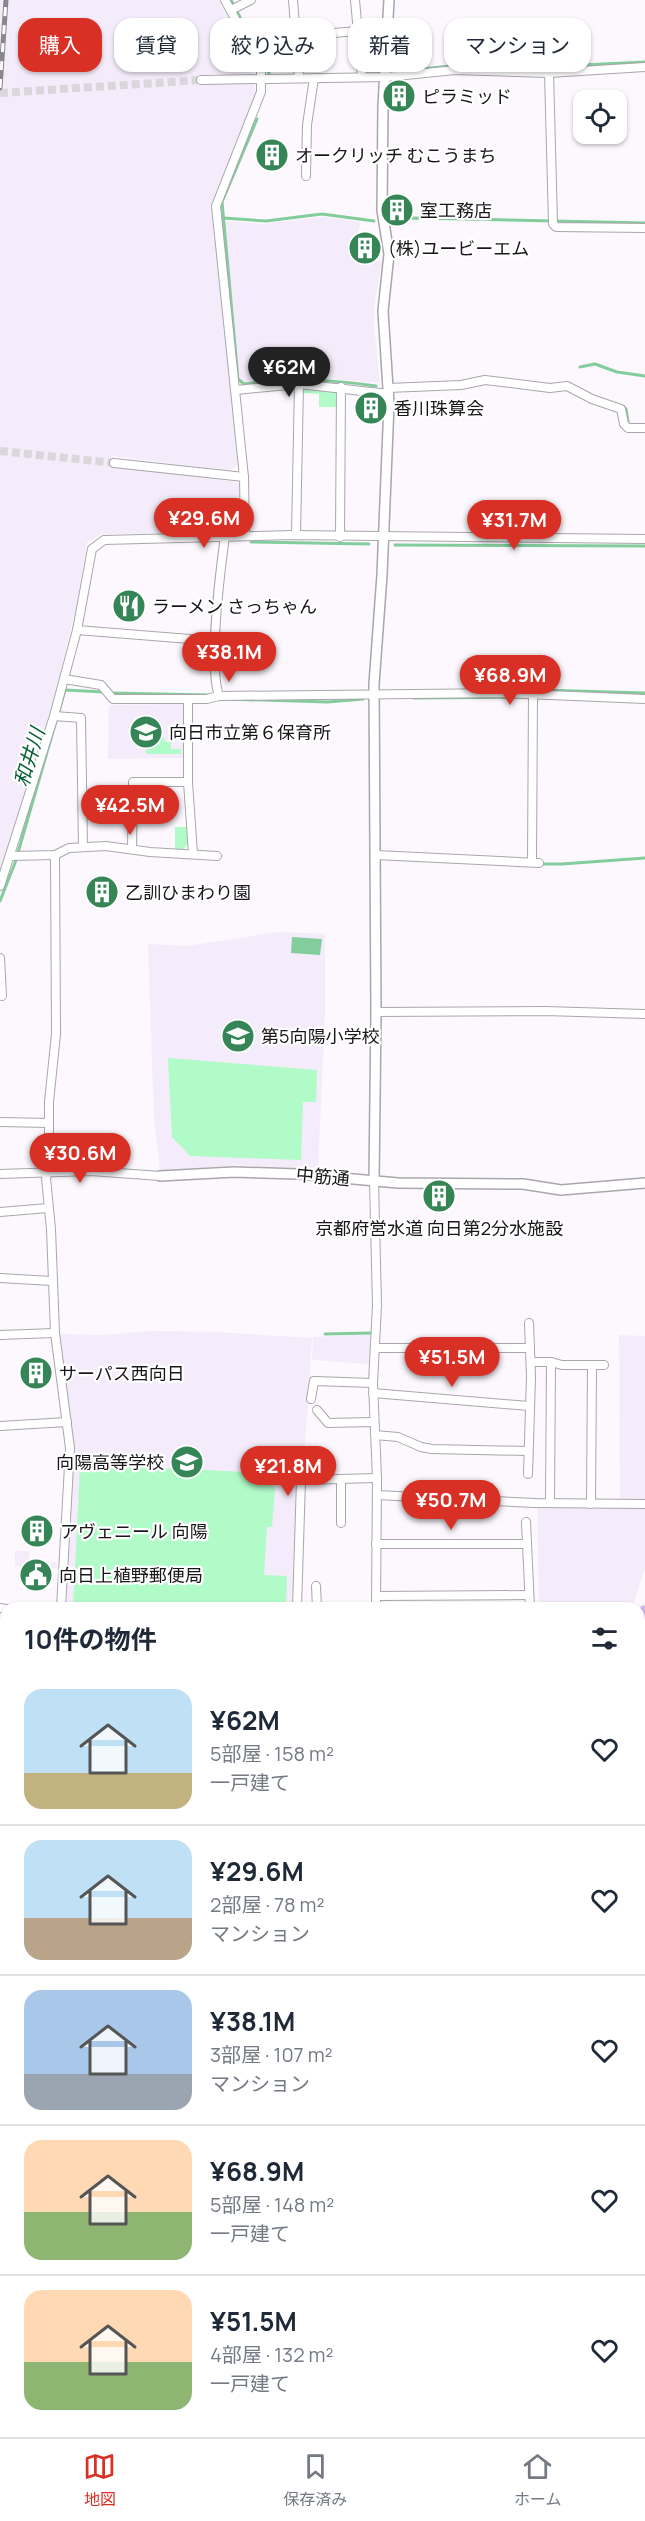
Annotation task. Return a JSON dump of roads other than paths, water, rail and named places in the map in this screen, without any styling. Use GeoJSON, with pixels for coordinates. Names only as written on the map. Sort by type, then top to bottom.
{"type":"FeatureCollection","features":[{"type":"Feature","properties":{"kind":"street"},"geometry":{"type":"LineString","coordinates":[[225,0],[235,18]]}},
{"type":"Feature","properties":{"kind":"street"},"geometry":{"type":"LineString","coordinates":[[231,10],[251,0]]}},
{"type":"Feature","properties":{"kind":"street"},"geometry":{"type":"LineString","coordinates":[[293,0],[294,18]]}},
{"type":"Feature","properties":{"kind":"street"},"geometry":{"type":"LineString","coordinates":[[356,0],[357,18]]}},
{"type":"Feature","properties":{"kind":"street"},"geometry":{"type":"LineString","coordinates":[[376,1602],[373,1393],[376,1348],[374,694],[388,391],[383,311],[389,254],[382,210],[383,106],[389,0]]}},
{"type":"Feature","properties":{"kind":"street"},"geometry":{"type":"LineString","coordinates":[[201,80],[386,77],[455,70],[549,73],[645,68]]}},
{"type":"Feature","properties":{"kind":"street"},"geometry":{"type":"LineString","coordinates":[[245,535],[244,477],[216,206],[261,92],[261,72]]}},
{"type":"Feature","properties":{"kind":"street"},"geometry":{"type":"LineString","coordinates":[[299,72],[299,78]]}},
{"type":"Feature","properties":{"kind":"street"},"geometry":{"type":"LineString","coordinates":[[362,72],[362,77]]}},
{"type":"Feature","properties":{"kind":"street"},"geometry":{"type":"LineString","coordinates":[[549,73],[553,222],[556,227],[645,228]]}},
{"type":"Feature","properties":{"kind":"street"},"geometry":{"type":"LineString","coordinates":[[306,176],[307,125],[314,78]]}},
{"type":"Feature","properties":{"kind":"street"},"geometry":{"type":"LineString","coordinates":[[236,390],[299,384],[388,391],[461,385],[485,380],[550,388],[567,386],[592,399],[621,409],[624,424],[628,428],[645,428]]}},
{"type":"Feature","properties":{"kind":"street"},"geometry":{"type":"LineString","coordinates":[[296,535],[299,384]]}},
{"type":"Feature","properties":{"kind":"street"},"geometry":{"type":"LineString","coordinates":[[340,537],[341,387]]}},
{"type":"Feature","properties":{"kind":"street"},"geometry":{"type":"LineString","coordinates":[[114,463],[244,477]]}},
{"type":"Feature","properties":{"kind":"street"},"geometry":{"type":"LineString","coordinates":[[0,886],[64,680],[92,549],[104,540],[245,535],[645,539]]}},
{"type":"Feature","properties":{"kind":"street"},"geometry":{"type":"LineString","coordinates":[[215,697],[215,641],[225,536]]}},
{"type":"Feature","properties":{"kind":"street"},"geometry":{"type":"LineString","coordinates":[[76,630],[215,641]]}},
{"type":"Feature","properties":{"kind":"street"},"geometry":{"type":"LineString","coordinates":[[64,680],[101,685],[113,699],[374,694],[533,694],[645,699]]}},
{"type":"Feature","properties":{"kind":"street"},"geometry":{"type":"LineString","coordinates":[[376,855],[536,862],[533,694]]}},
{"type":"Feature","properties":{"kind":"street"},"geometry":{"type":"LineString","coordinates":[[188,699],[188,782],[193,854]]}},
{"type":"Feature","properties":{"kind":"street"},"geometry":{"type":"LineString","coordinates":[[54,716],[81,718],[83,847]]}},
{"type":"Feature","properties":{"kind":"street"},"geometry":{"type":"LineString","coordinates":[[132,849],[133,782],[188,782]]}},
{"type":"Feature","properties":{"kind":"street"},"geometry":{"type":"LineString","coordinates":[[10,856],[55,855],[69,848],[106,846],[217,856]]}},
{"type":"Feature","properties":{"kind":"street"},"geometry":{"type":"LineString","coordinates":[[55,855],[56,1034],[46,1178],[56,1333],[70,1448],[61,1602]]}},
{"type":"Feature","properties":{"kind":"street"},"geometry":{"type":"LineString","coordinates":[[0,958],[2,996]]}},
{"type":"Feature","properties":{"kind":"street"},"geometry":{"type":"LineString","coordinates":[[376,1012],[545,1011],[645,1014]]}},
{"type":"Feature","properties":{"kind":"street"},"geometry":{"type":"LineString","coordinates":[[0,1122],[49,1123]]}},
{"type":"Feature","properties":{"kind":"street","name":"中筋通"},"geometry":{"type":"LineString","coordinates":[[0,1174],[92,1171],[160,1176],[234,1172],[334,1176],[374,1181],[523,1184],[561,1190],[645,1183]]}},
{"type":"Feature","properties":{"kind":"street"},"geometry":{"type":"LineString","coordinates":[[0,1212],[48,1208]]}},
{"type":"Feature","properties":{"kind":"street"},"geometry":{"type":"LineString","coordinates":[[0,1278],[52,1281]]}},
{"type":"Feature","properties":{"kind":"street"},"geometry":{"type":"LineString","coordinates":[[528,1474],[531,1362],[529,1323]]}},
{"type":"Feature","properties":{"kind":"street"},"geometry":{"type":"LineString","coordinates":[[0,1335],[56,1333]]}},
{"type":"Feature","properties":{"kind":"street"},"geometry":{"type":"LineString","coordinates":[[376,1348],[530,1348]]}},
{"type":"Feature","properties":{"kind":"street"},"geometry":{"type":"LineString","coordinates":[[531,1362],[604,1365]]}},
{"type":"Feature","properties":{"kind":"street"},"geometry":{"type":"LineString","coordinates":[[550,1503],[551,1362]]}},
{"type":"Feature","properties":{"kind":"street"},"geometry":{"type":"LineString","coordinates":[[591,1504],[592,1365]]}},
{"type":"Feature","properties":{"kind":"street"},"geometry":{"type":"LineString","coordinates":[[311,1400],[314,1381],[373,1383]]}},
{"type":"Feature","properties":{"kind":"street"},"geometry":{"type":"LineString","coordinates":[[373,1393],[529,1406]]}},
{"type":"Feature","properties":{"kind":"street"},"geometry":{"type":"LineString","coordinates":[[317,1410],[328,1423],[374,1422]]}},
{"type":"Feature","properties":{"kind":"street"},"geometry":{"type":"LineString","coordinates":[[0,1426],[67,1422]]}},
{"type":"Feature","properties":{"kind":"street"},"geometry":{"type":"LineString","coordinates":[[375,1435],[398,1437],[432,1449],[527,1451]]}},
{"type":"Feature","properties":{"kind":"street"},"geometry":{"type":"LineString","coordinates":[[297,1602],[302,1480],[376,1478]]}},
{"type":"Feature","properties":{"kind":"street"},"geometry":{"type":"LineString","coordinates":[[341,1480],[341,1522]]}},
{"type":"Feature","properties":{"kind":"street"},"geometry":{"type":"LineString","coordinates":[[376,1495],[550,1503],[645,1504]]}},
{"type":"Feature","properties":{"kind":"street"},"geometry":{"type":"LineString","coordinates":[[526,1522],[530,1602]]}},
{"type":"Feature","properties":{"kind":"street"},"geometry":{"type":"LineString","coordinates":[[376,1544],[526,1544]]}},
{"type":"Feature","properties":{"kind":"street"},"geometry":{"type":"LineString","coordinates":[[316,1586],[317,1602]]}},
{"type":"Feature","properties":{"kind":"street"},"geometry":{"type":"LineString","coordinates":[[376,1596],[529,1596]]}},
{"type":"Feature","properties":{"kind":"waterway"},"geometry":{"type":"LineString","coordinates":[[231,0],[269,73]]}},
{"type":"Feature","properties":{"kind":"waterway"},"geometry":{"type":"LineString","coordinates":[[432,68],[459,65],[561,66],[645,62]]}},
{"type":"Feature","properties":{"kind":"waterway"},"geometry":{"type":"LineString","coordinates":[[257,119],[222,202],[238,379],[244,384],[310,380],[376,386]]}},
{"type":"Feature","properties":{"kind":"waterway"},"geometry":{"type":"LineString","coordinates":[[223,218],[266,221],[322,214],[374,221]]}},
{"type":"Feature","properties":{"kind":"waterway"},"geometry":{"type":"LineString","coordinates":[[395,221],[412,218],[645,223]]}},
{"type":"Feature","properties":{"kind":"waterway"},"geometry":{"type":"LineString","coordinates":[[580,367],[595,364],[617,372],[645,376]]}},
{"type":"Feature","properties":{"kind":"waterway"},"geometry":{"type":"LineString","coordinates":[[623,406],[626,409],[628,422]]}},
{"type":"Feature","properties":{"kind":"waterway"},"geometry":{"type":"LineString","coordinates":[[251,542],[369,544]]}},
{"type":"Feature","properties":{"kind":"waterway"},"geometry":{"type":"LineString","coordinates":[[395,545],[645,546]]}},
{"type":"Feature","properties":{"kind":"waterway","name":"和井川"},"geometry":{"type":"LineString","coordinates":[[0,901],[15,863],[65,690],[104,692]]}},
{"type":"Feature","properties":{"kind":"waterway"},"geometry":{"type":"LineString","coordinates":[[542,690],[645,693]]}},
{"type":"Feature","properties":{"kind":"waterway"},"geometry":{"type":"LineString","coordinates":[[110,693],[209,695]]}},
{"type":"Feature","properties":{"kind":"waterway"},"geometry":{"type":"LineString","coordinates":[[414,698],[524,697]]}},
{"type":"Feature","properties":{"kind":"waterway"},"geometry":{"type":"LineString","coordinates":[[224,699],[328,702],[363,699]]}},
{"type":"Feature","properties":{"kind":"waterway"},"geometry":{"type":"LineString","coordinates":[[543,864],[645,858]]}},
{"type":"Feature","properties":{"kind":"waterway"},"geometry":{"type":"LineString","coordinates":[[325,1334],[370,1333]]}},
{"type":"Feature","properties":{"kind":"tunnel"},"geometry":{"type":"LineString","coordinates":[[0,93],[201,80]]}},
{"type":"Feature","properties":{"kind":"tunnel"},"geometry":{"type":"LineString","coordinates":[[0,451],[114,463]]}},
{"type":"Feature","properties":{"kind":"railway"},"geometry":{"type":"LineString","coordinates":[[0,88],[6,0]]}},
{"type":"Feature","properties":{"kind":"place","name":"ピラミッド"},"geometry":{"type":"Point","coordinates":[399,96]}},
{"type":"Feature","properties":{"kind":"place","name":"オークリッチ むこうまち"},"geometry":{"type":"Point","coordinates":[272,155]}},
{"type":"Feature","properties":{"kind":"place","name":"室工務店"},"geometry":{"type":"Point","coordinates":[397,210]}},
{"type":"Feature","properties":{"kind":"place","name":"(株)ユービーエム"},"geometry":{"type":"Point","coordinates":[365,248]}},
{"type":"Feature","properties":{"kind":"place","name":"香川珠算会"},"geometry":{"type":"Point","coordinates":[371,408]}},
{"type":"Feature","properties":{"kind":"place","name":"ラーメン さっちゃん"},"geometry":{"type":"Point","coordinates":[129,606]}},
{"type":"Feature","properties":{"kind":"place","name":"向日市立第６保育所"},"geometry":{"type":"Point","coordinates":[146,732]}},
{"type":"Feature","properties":{"kind":"place","name":"乙訓ひまわり園"},"geometry":{"type":"Point","coordinates":[102,892]}},
{"type":"Feature","properties":{"kind":"place","name":"第5向陽小学校"},"geometry":{"type":"Point","coordinates":[238,1036]}},
{"type":"Feature","properties":{"kind":"place","name":"京都府営水道 向日第2分水施設"},"geometry":{"type":"Point","coordinates":[439,1196]}},
{"type":"Feature","properties":{"kind":"place","name":"サーパス西向日"},"geometry":{"type":"Point","coordinates":[36,1373]}},
{"type":"Feature","properties":{"kind":"place","name":"向陽高等学校"},"geometry":{"type":"Point","coordinates":[187,1462]}},
{"type":"Feature","properties":{"kind":"place","name":"アヴェニール 向陽"},"geometry":{"type":"Point","coordinates":[37,1531]}},
{"type":"Feature","properties":{"kind":"place","name":"向日上植野郵便局"},"geometry":{"type":"Point","coordinates":[36,1575]}}]}
